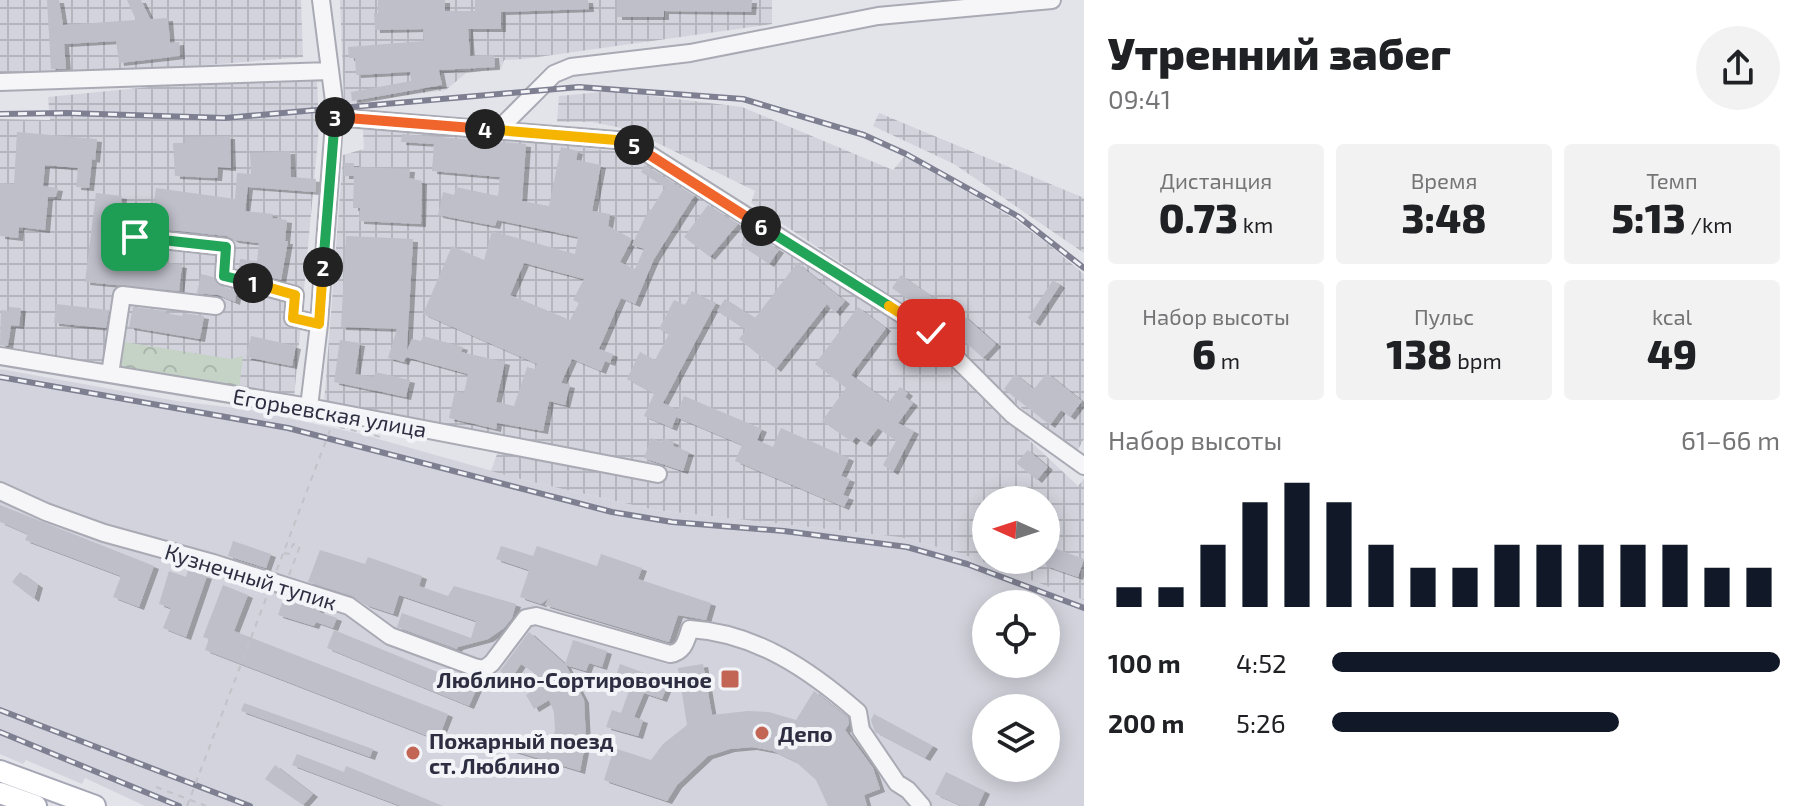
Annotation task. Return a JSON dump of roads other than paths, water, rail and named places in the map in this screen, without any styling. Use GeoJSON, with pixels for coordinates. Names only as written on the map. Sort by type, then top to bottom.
{"type":"FeatureCollection","features":[{"type":"Feature","properties":{"kind":"main road"},"geometry":{"type":"LineString","coordinates":[[0,771],[95,806]]}},
{"type":"Feature","properties":{"kind":"main road"},"geometry":{"type":"LineString","coordinates":[[0,793],[36,806]]}},
{"type":"Feature","properties":{"kind":"street"},"geometry":{"type":"LineString","coordinates":[[309,407],[319,324],[334,117],[321,0]]}},
{"type":"Feature","properties":{"kind":"street"},"geometry":{"type":"LineString","coordinates":[[498,130],[554,74],[571,67],[690,53],[878,16],[1052,0]]}},
{"type":"Feature","properties":{"kind":"street"},"geometry":{"type":"LineString","coordinates":[[0,82],[330,71]]}},
{"type":"Feature","properties":{"kind":"street"},"geometry":{"type":"LineString","coordinates":[[334,117],[628,141],[931,333],[1013,415],[1084,466]]}},
{"type":"Feature","properties":{"kind":"street"},"geometry":{"type":"LineString","coordinates":[[135,237],[226,247],[224,276],[295,295],[293,318],[319,324]]}},
{"type":"Feature","properties":{"kind":"street"},"geometry":{"type":"LineString","coordinates":[[110,374],[122,295],[216,306]]}},
{"type":"Feature","properties":{"kind":"street","name":"Егорьевская улица"},"geometry":{"type":"LineString","coordinates":[[0,356],[309,407],[658,474]]}},
{"type":"Feature","properties":{"kind":"street","name":"Кузнечный тупик"},"geometry":{"type":"LineString","coordinates":[[0,491],[104,533],[349,606],[390,636],[484,669],[526,618],[536,616],[670,654],[678,653],[683,648],[690,629],[718,630],[770,651],[822,681],[858,712],[861,730],[897,783],[922,806]]}},
{"type":"Feature","properties":{"kind":"railway"},"geometry":{"type":"LineString","coordinates":[[0,114],[225,118],[579,87],[743,99],[864,135],[906,154],[1019,217],[1084,268]]}},
{"type":"Feature","properties":{"kind":"railway"},"geometry":{"type":"LineString","coordinates":[[0,377],[288,428],[612,512],[672,522],[784,531],[907,547],[967,564],[1084,608]]}},
{"type":"Feature","properties":{"kind":"railway"},"geometry":{"type":"LineString","coordinates":[[0,710],[250,806]]}},
{"type":"Feature","properties":{"kind":"railway"},"geometry":{"type":"LineString","coordinates":[[0,732],[179,806]]}},
{"type":"Feature","properties":{"kind":"place","name":"Люблино-Сортировочное"},"geometry":{"type":"Point","coordinates":[730,679]}},
{"type":"Feature","properties":{"kind":"place","name":"Депо"},"geometry":{"type":"Point","coordinates":[762,733]}},
{"type":"Feature","properties":{"kind":"place","name":"Пожарный поезд ст. Люблино"},"geometry":{"type":"Point","coordinates":[413,753]}}]}
